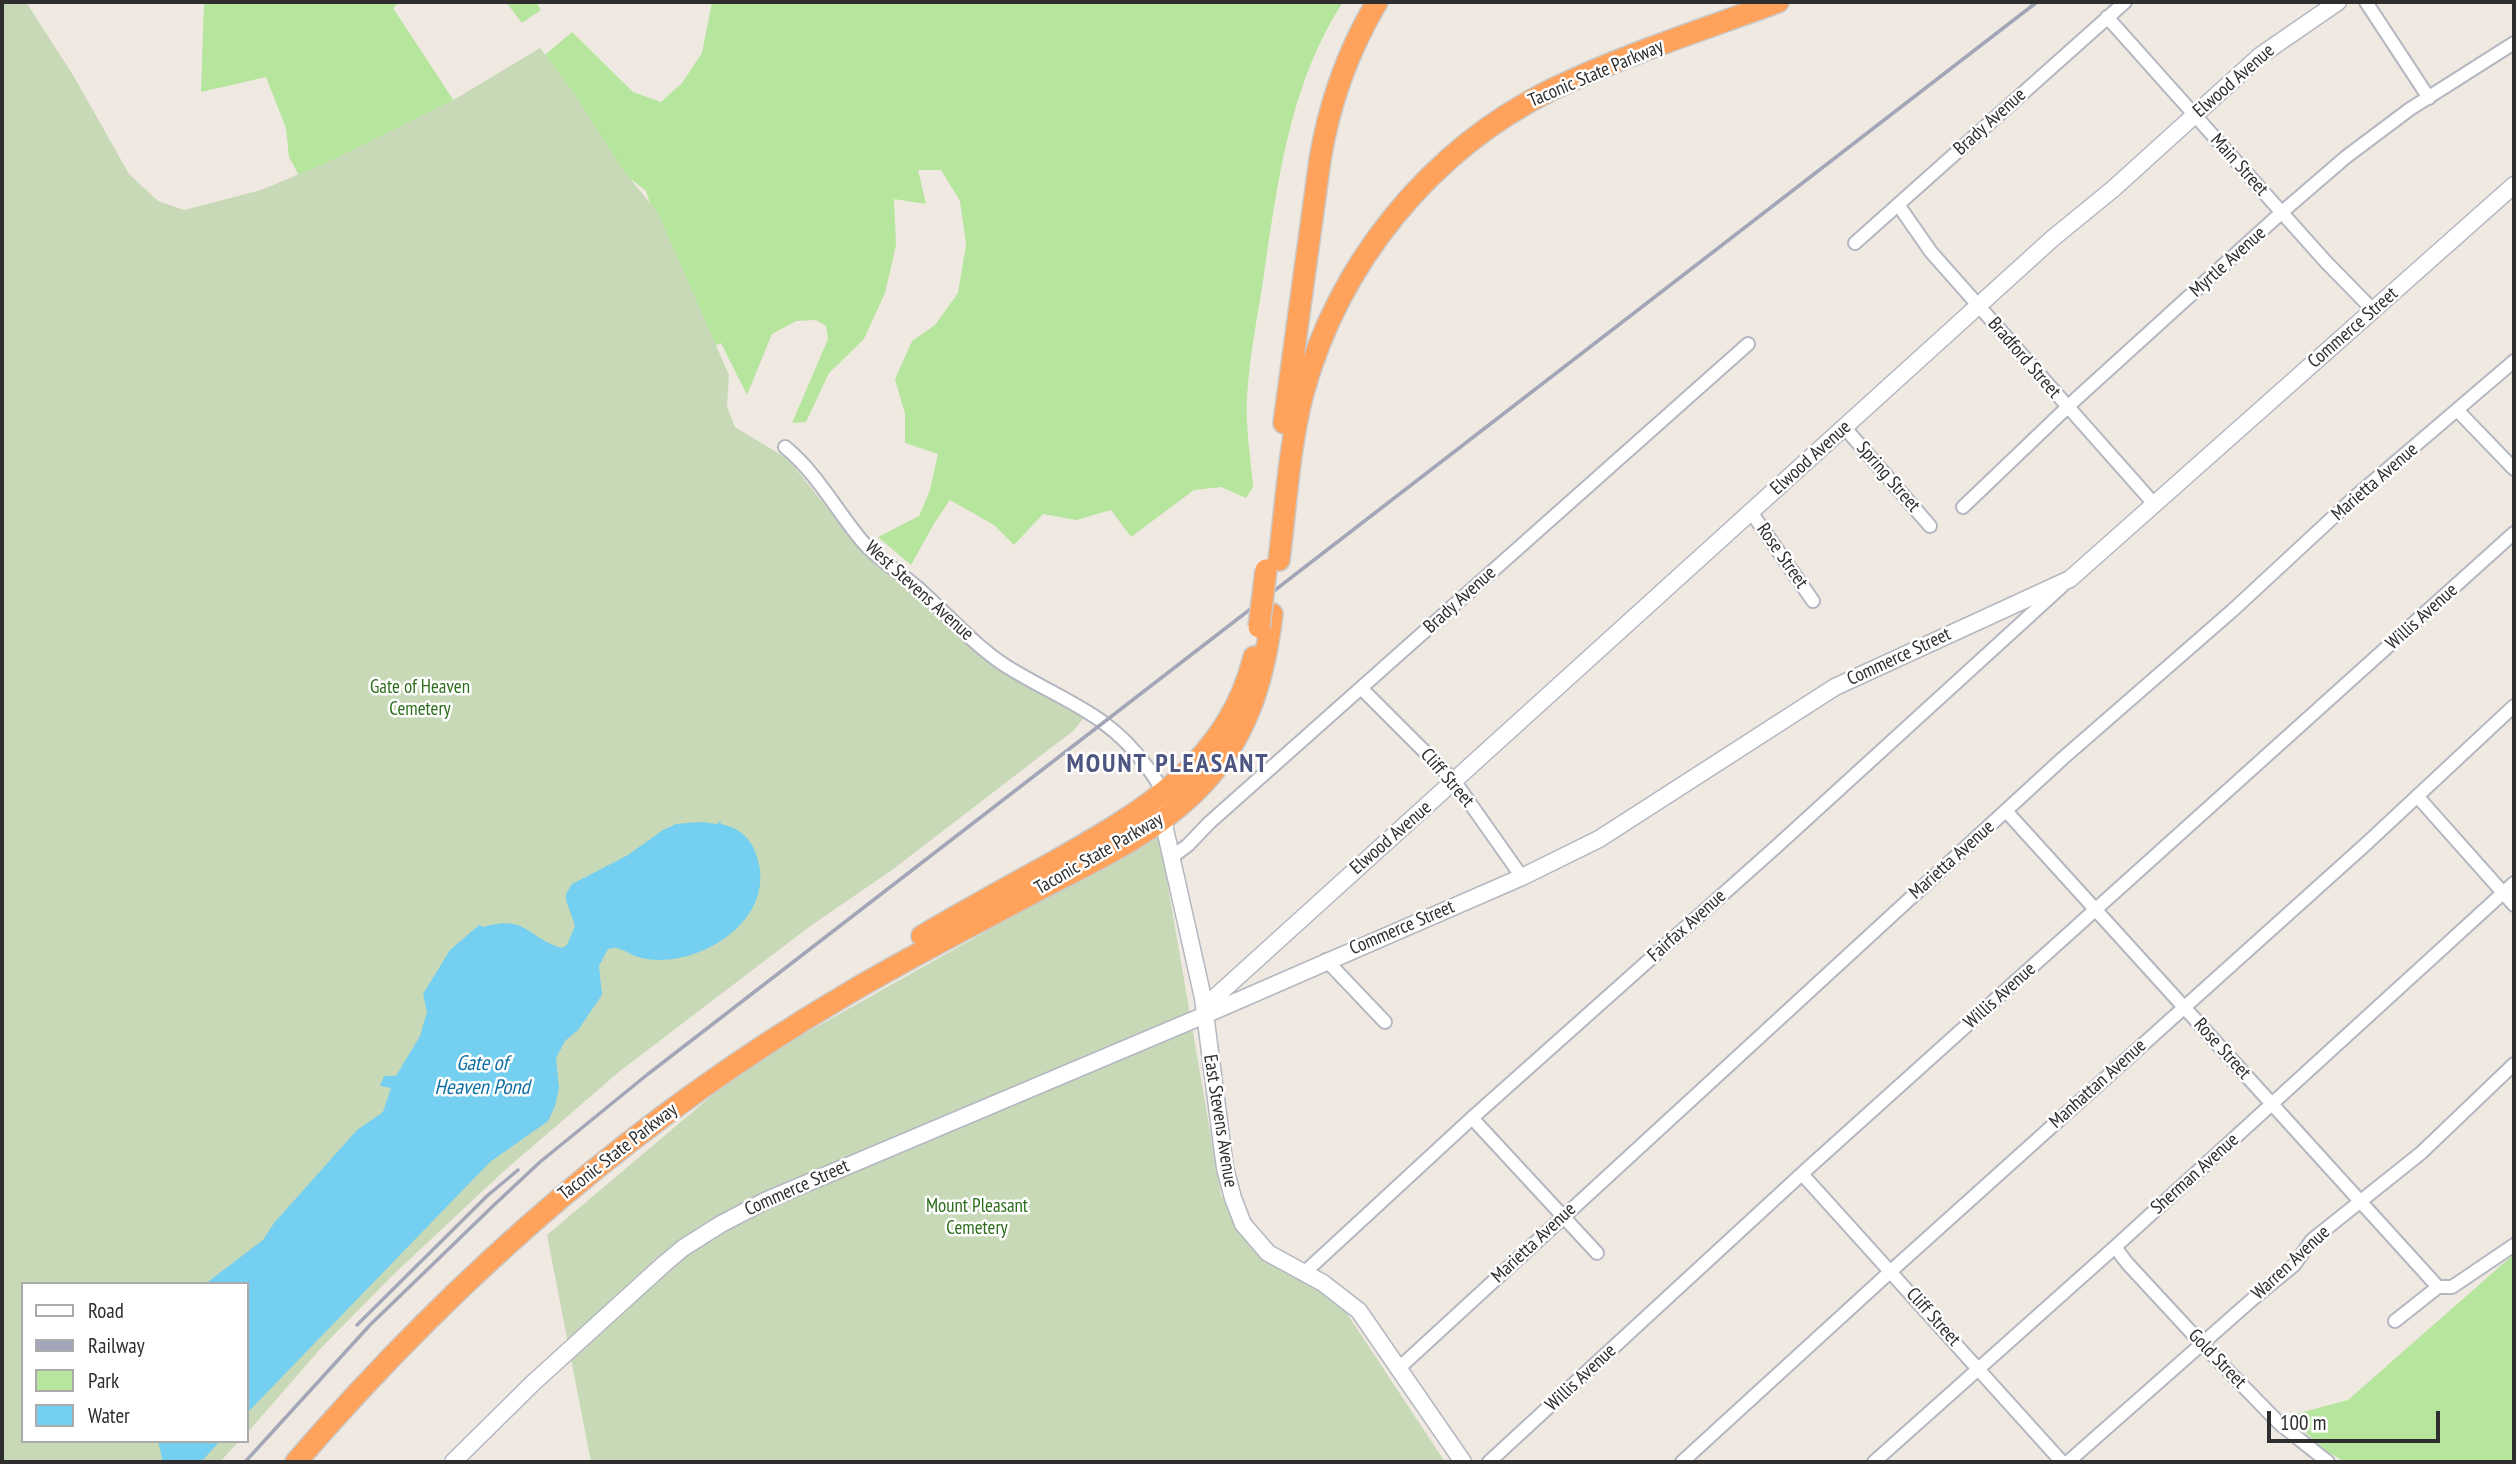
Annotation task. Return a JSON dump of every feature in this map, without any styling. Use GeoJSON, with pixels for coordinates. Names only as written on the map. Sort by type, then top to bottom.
{"type":"FeatureCollection","features":[{"type":"Feature","properties":{"kind":"highway","name":"Taconic State Parkway"},"geometry":{"type":"LineString","coordinates":[[1273,565],[1279,453],[1323,140],[1340,80],[1356,40],[1377,2]]}},
{"type":"Feature","properties":{"kind":"highway","name":"Taconic State Parkway"},"geometry":{"type":"LineString","coordinates":[[296,1462],[386,1365],[505,1247],[599,1165],[664,1115],[839,998],[1107,854],[1164,817],[1192,795],[1214,772],[1237,737],[1251,710],[1262,679],[1273,565],[1303,396],[1315,357],[1349,281],[1377,239],[1410,197],[1467,144],[1516,109],[1549,91],[1603,68],[1778,2]]}},
{"type":"Feature","properties":{"kind":"highway","name":"Taconic State Parkway"},"geometry":{"type":"LineString","coordinates":[[280,1462],[351,1384],[469,1264],[562,1180],[628,1126],[723,1057],[800,1007],[1109,830],[1163,794],[1199,760],[1229,718],[1250,670],[1266,621]]}},
{"type":"Feature","properties":{"kind":"street","name":"Brady Avenue"},"geometry":{"type":"LineString","coordinates":[[1855,243],[2125,2]]}},
{"type":"Feature","properties":{"kind":"street","name":"Elwood Avenue"},"geometry":{"type":"LineString","coordinates":[[1295,927],[1350,874],[1455,782],[2053,238],[2113,189],[2261,55],[2339,2]]}},
{"type":"Feature","properties":{"kind":"street"},"geometry":{"type":"LineString","coordinates":[[2366,2],[2429,98]]}},
{"type":"Feature","properties":{"kind":"street","name":"Main Street"},"geometry":{"type":"LineString","coordinates":[[2107,17],[2281,213],[2374,310]]}},
{"type":"Feature","properties":{"kind":"street","name":"Myrtle Avenue"},"geometry":{"type":"LineString","coordinates":[[1963,507],[2281,213],[2346,157],[2429,98],[2514,43]]}},
{"type":"Feature","properties":{"kind":"street","name":"Commerce Street"},"geometry":{"type":"LineString","coordinates":[[453,1462],[542,1375],[664,1264],[683,1248],[721,1224],[804,1184],[1205,1015],[1326,960],[1522,877],[1599,839],[1835,687],[2070,579],[2514,185]]}},
{"type":"Feature","properties":{"kind":"street","name":"Bradford Street"},"geometry":{"type":"LineString","coordinates":[[1899,206],[1931,252],[2155,505]]}},
{"type":"Feature","properties":{"kind":"street","name":"Brady Avenue"},"geometry":{"type":"LineString","coordinates":[[1172,858],[1748,344]]}},
{"type":"Feature","properties":{"kind":"street","name":"Marietta Avenue"},"geometry":{"type":"LineString","coordinates":[[1398,1369],[2006,811],[2233,610],[2356,496],[2458,411],[2514,360]]}},
{"type":"Feature","properties":{"kind":"street"},"geometry":{"type":"LineString","coordinates":[[2458,411],[2514,469]]}},
{"type":"Feature","properties":{"kind":"street","name":"Spring Street"},"geometry":{"type":"LineString","coordinates":[[1845,428],[1930,526]]}},
{"type":"Feature","properties":{"kind":"street","name":"West Stevens Avenue"},"geometry":{"type":"LineString","coordinates":[[785,447],[811,473],[855,532],[881,560],[916,586],[1000,661],[1079,706],[1125,739],[1158,783],[1163,794]]}},
{"type":"Feature","properties":{"kind":"street","name":"Rose Street"},"geometry":{"type":"LineString","coordinates":[[1752,512],[1813,601]]}},
{"type":"Feature","properties":{"kind":"street","name":"Willis Avenue"},"geometry":{"type":"LineString","coordinates":[[1489,1462],[1802,1174],[2514,533]]}},
{"type":"Feature","properties":{"kind":"street","name":"Fairfax Avenue"},"geometry":{"type":"LineString","coordinates":[[1304,1273],[2070,579]]}},
{"type":"Feature","properties":{"kind":"street","name":"Cliff Street"},"geometry":{"type":"LineString","coordinates":[[1361,688],[1455,782],[1522,877]]}},
{"type":"Feature","properties":{"kind":"street","name":"Manhattan Avenue"},"geometry":{"type":"LineString","coordinates":[[1682,1462],[2514,706]]}},
{"type":"Feature","properties":{"kind":"street","name":"East Stevens Avenue"},"geometry":{"type":"LineString","coordinates":[[1163,794],[1164,817],[1205,1015],[1223,1155],[1233,1198],[1243,1224],[1269,1253],[1341,1295],[1359,1311],[1463,1462]]}},
{"type":"Feature","properties":{"kind":"street"},"geometry":{"type":"LineString","coordinates":[[2417,796],[2514,905]]}},
{"type":"Feature","properties":{"kind":"street","name":"Rose Street"},"geometry":{"type":"LineString","coordinates":[[2006,811],[2438,1287]]}},
{"type":"Feature","properties":{"kind":"street","name":"Sherman Avenue"},"geometry":{"type":"LineString","coordinates":[[1874,1462],[2272,1105],[2514,883]]}},
{"type":"Feature","properties":{"kind":"street","name":"Commerce Street"},"geometry":{"type":"LineString","coordinates":[[1205,1015],[1212,1000],[1295,927]]}},
{"type":"Feature","properties":{"kind":"street"},"geometry":{"type":"LineString","coordinates":[[1326,960],[1385,1022]]}},
{"type":"Feature","properties":{"kind":"street","name":"Warren Avenue"},"geometry":{"type":"LineString","coordinates":[[2068,1462],[2281,1277],[2294,1265],[2312,1240],[2421,1153],[2514,1064]]}},
{"type":"Feature","properties":{"kind":"street"},"geometry":{"type":"LineString","coordinates":[[1472,1118],[1597,1253]]}},
{"type":"Feature","properties":{"kind":"street","name":"Cliff Street"},"geometry":{"type":"LineString","coordinates":[[1802,1174],[2062,1462]]}},
{"type":"Feature","properties":{"kind":"street"},"geometry":{"type":"LineString","coordinates":[[2395,1321],[2438,1287],[2452,1287],[2514,1245]]}},
{"type":"Feature","properties":{"kind":"street","name":"Gold Street"},"geometry":{"type":"LineString","coordinates":[[2115,1247],[2202,1344],[2280,1424],[2328,1462]]}},
{"type":"Feature","properties":{"kind":"green space","name":"Gate of Heaven Cemetery"},"geometry":{"type":"Polygon","coordinates":[[[2,2],[26,2],[73,75],[129,174],[158,201],[184,210],[261,190],[326,163],[457,98],[540,48],[574,93],[620,166],[658,213],[729,375],[727,407],[735,427],[788,459],[853,540],[884,568],[1044,695],[1084,718],[1073,731],[892,870],[809,927],[620,1071],[504,1171],[394,1274],[322,1347],[248,1432],[248,1282],[21,1282],[21,1443],[237,1443],[220,1462],[2,1462],[2,2]]]}},
{"type":"Feature","properties":{"kind":"green space"},"geometry":{"type":"Polygon","coordinates":[[[204,2],[400,2],[393,8],[456,104],[304,185],[289,157],[286,128],[266,77],[201,92],[204,2]]]}},
{"type":"Feature","properties":{"kind":"green space"},"geometry":{"type":"Polygon","coordinates":[[[506,2],[536,2],[541,10],[522,23],[506,2]]]}},
{"type":"Feature","properties":{"kind":"green space"},"geometry":{"type":"Polygon","coordinates":[[[712,2],[1343,2],[1310,67],[1298,101],[1280,173],[1250,368],[1247,419],[1253,487],[1246,498],[1221,487],[1194,490],[1131,537],[1111,510],[1076,520],[1043,514],[1014,545],[994,525],[950,500],[911,565],[878,537],[919,516],[930,490],[938,454],[905,443],[905,414],[895,379],[912,341],[935,325],[958,293],[966,245],[960,201],[941,170],[918,170],[926,204],[894,199],[896,245],[885,293],[864,339],[829,373],[806,422],[792,423],[828,339],[826,326],[816,320],[796,321],[772,334],[747,395],[721,343],[692,357],[646,191],[573,133],[525,72],[572,32],[633,92],[661,102],[682,83],[702,53],[712,2]]]}},
{"type":"Feature","properties":{"kind":"green space","name":"Mount Pleasant Cemetery"},"geometry":{"type":"Polygon","coordinates":[[[1159,834],[1221,1195],[1252,1246],[1342,1306],[1445,1462],[591,1462],[547,1235],[747,1066],[1159,834]]]}},
{"type":"Feature","properties":{"kind":"green space"},"geometry":{"type":"Polygon","coordinates":[[[2514,1254],[2514,1462],[2345,1462],[2325,1450],[2288,1416],[2348,1400],[2514,1254]]]}},
{"type":"Feature","properties":{"kind":"water","name":"Gate of Heaven Pond"},"geometry":{"type":"Polygon","coordinates":[[[720,821],[721,824],[743,834],[756,854],[760,875],[758,895],[749,913],[736,929],[719,942],[680,958],[651,960],[620,949],[608,949],[599,966],[602,995],[578,1030],[565,1041],[556,1058],[559,1088],[548,1121],[490,1162],[248,1412],[248,1282],[208,1282],[263,1240],[274,1223],[357,1130],[383,1112],[391,1088],[380,1086],[384,1076],[396,1076],[420,1036],[427,1012],[423,994],[450,950],[479,925],[483,927],[509,923],[562,948],[567,945],[575,926],[566,900],[566,894],[572,884],[628,855],[676,824],[718,824],[720,821]]]}},
{"type":"Feature","properties":{"kind":"water"},"geometry":{"type":"Polygon","coordinates":[[[158,1443],[218,1443],[201,1462],[163,1462],[158,1443]]]}},
{"type":"Feature","properties":{"kind":"railway"},"geometry":{"type":"LineString","coordinates":[[245,1462],[370,1325],[493,1206],[540,1162],[648,1074],[2037,2]]}},
{"type":"Feature","properties":{"kind":"railway"},"geometry":{"type":"LineString","coordinates":[[357,1325],[487,1196],[518,1170]]}},
{"type":"Feature","properties":{"kind":"district","name":"MOUNT PLEASANT"},"geometry":{"type":"Point","coordinates":[1168,765]}}]}
